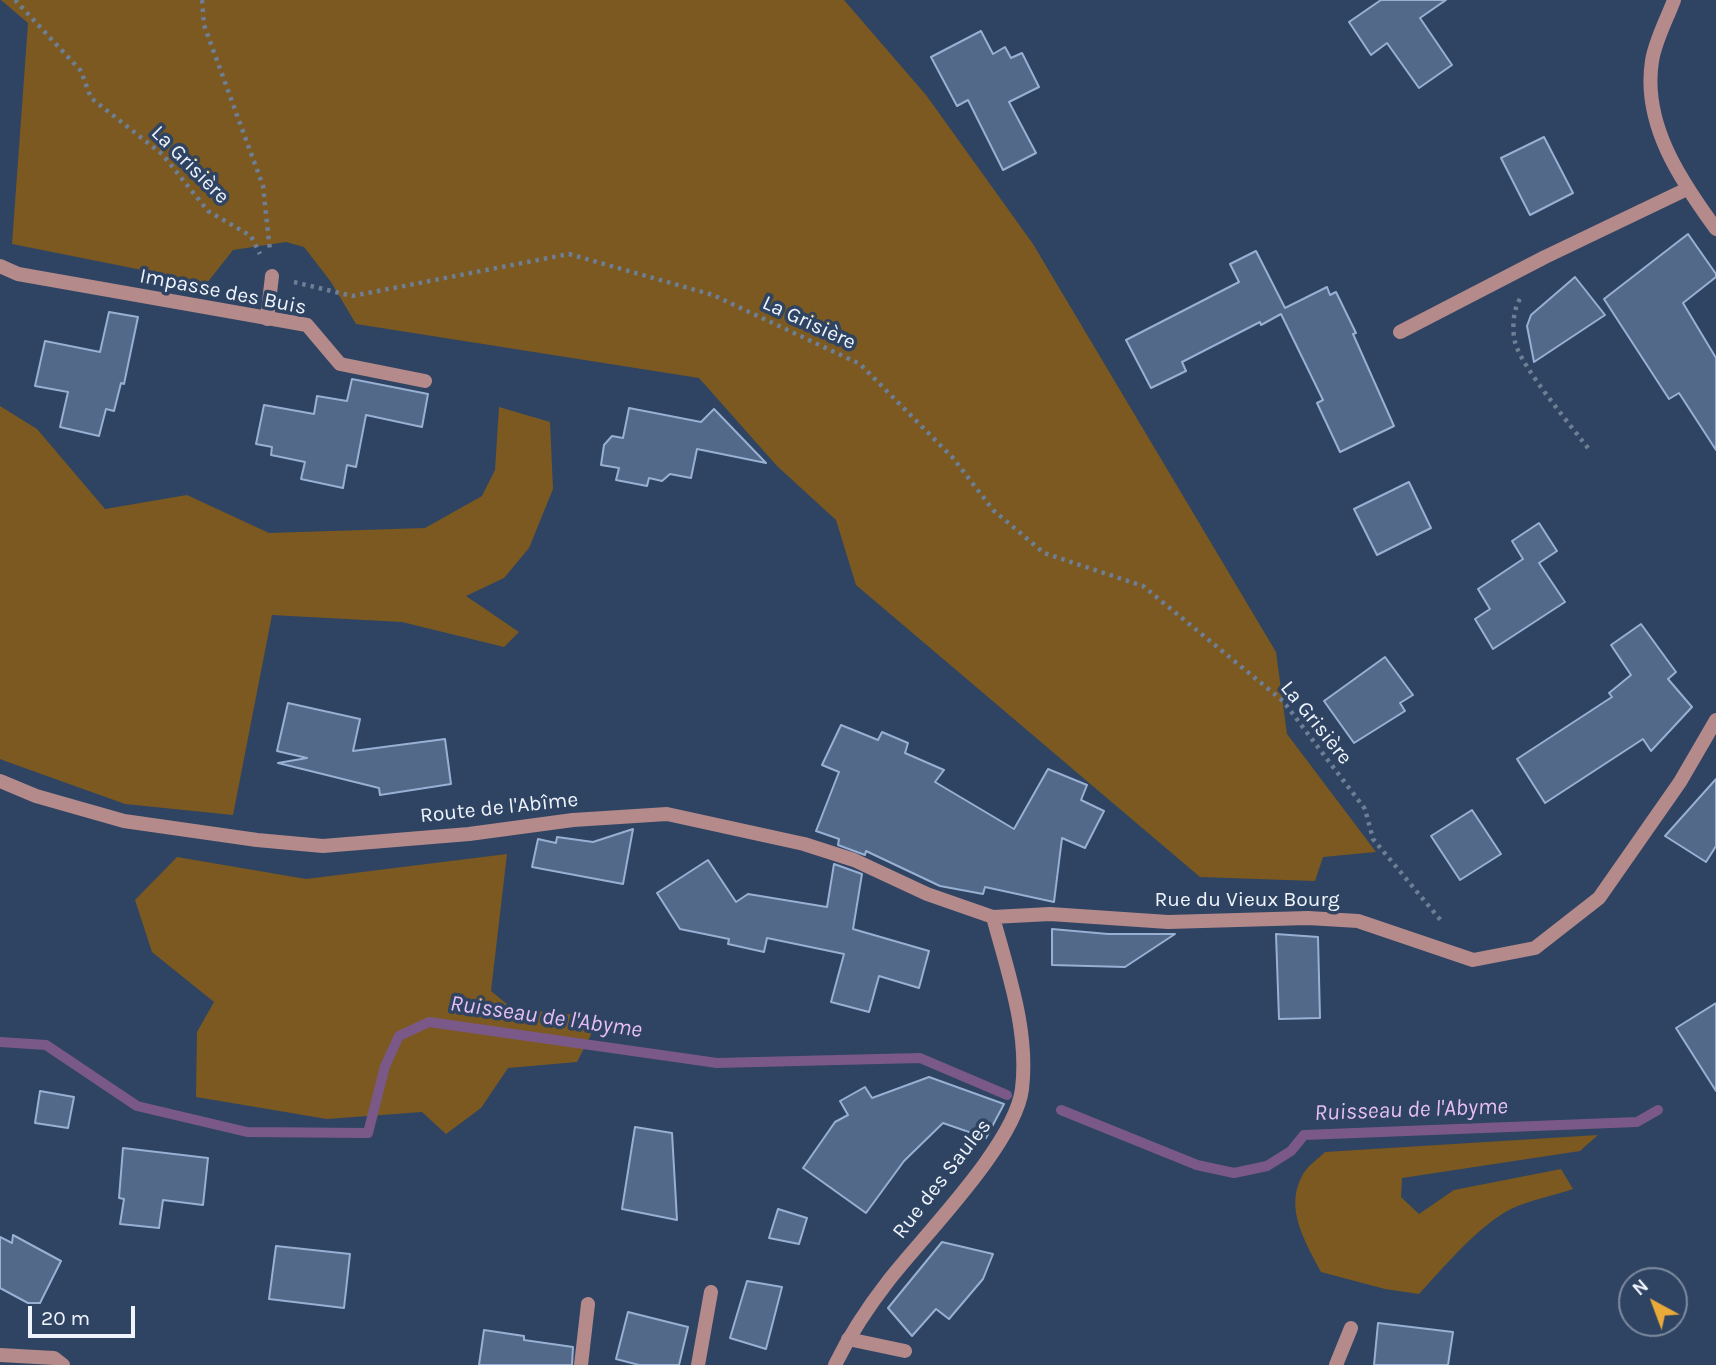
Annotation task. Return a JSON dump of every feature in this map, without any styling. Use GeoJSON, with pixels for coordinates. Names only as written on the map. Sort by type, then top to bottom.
{"type":"FeatureCollection","features":[{"type":"Feature","properties":{"kind":"street"},"geometry":{"type":"LineString","coordinates":[[1674,0],[1652,61],[1651,96],[1658,132],[1687,188],[1716,229]]}},
{"type":"Feature","properties":{"kind":"street"},"geometry":{"type":"LineString","coordinates":[[1400,332],[1687,188]]}},
{"type":"Feature","properties":{"kind":"street","name":"Impasse des Buis"},"geometry":{"type":"LineString","coordinates":[[0,266],[18,274],[307,326],[340,364],[425,381]]}},
{"type":"Feature","properties":{"kind":"street"},"geometry":{"type":"LineString","coordinates":[[267,319],[272,276]]}},
{"type":"Feature","properties":{"kind":"street","name":"Rue du Vieux Bourg"},"geometry":{"type":"LineString","coordinates":[[993,917],[1050,914],[1168,922],[1308,918],[1358,921],[1473,960],[1535,948],[1599,898],[1680,782],[1716,720]]}},
{"type":"Feature","properties":{"kind":"street","name":"Route de l'Abîme"},"geometry":{"type":"LineString","coordinates":[[0,780],[36,796],[124,821],[257,840],[323,846],[469,834],[573,820],[667,814],[804,844],[854,860],[927,894],[993,917]]}},
{"type":"Feature","properties":{"kind":"street","name":"Rue des Saules"},"geometry":{"type":"LineString","coordinates":[[835,1365],[848,1339],[889,1280],[970,1182],[1010,1127],[1022,1092],[1022,1036],[993,917]]}},
{"type":"Feature","properties":{"kind":"street"},"geometry":{"type":"LineString","coordinates":[[698,1365],[710,1292]]}},
{"type":"Feature","properties":{"kind":"street"},"geometry":{"type":"LineString","coordinates":[[581,1365],[588,1304]]}},
{"type":"Feature","properties":{"kind":"street"},"geometry":{"type":"LineString","coordinates":[[1336,1365],[1351,1328]]}},
{"type":"Feature","properties":{"kind":"street"},"geometry":{"type":"LineString","coordinates":[[848,1339],[905,1351]]}},
{"type":"Feature","properties":{"kind":"street"},"geometry":{"type":"LineString","coordinates":[[0,1354],[54,1358],[63,1365]]}},
{"type":"Feature","properties":{"kind":"path","name":"La Grisière"},"geometry":{"type":"LineString","coordinates":[[15,0],[81,71],[91,98],[162,154],[208,211],[251,236],[272,276],[352,296],[569,254],[713,295],[860,364],[953,457],[993,510],[1044,553],[1143,586],[1283,701],[1365,809],[1373,839],[1473,960]]}},
{"type":"Feature","properties":{"kind":"path"},"geometry":{"type":"LineString","coordinates":[[202,0],[204,25],[263,186],[272,276]]}},
{"type":"Feature","properties":{"kind":"path"},"geometry":{"type":"LineString","coordinates":[[1523,295],[1515,306],[1515,342],[1528,366],[1591,452]]}},
{"type":"Feature","properties":{"kind":"shaded area"},"geometry":{"type":"Polygon","coordinates":[[[1,0],[844,0],[926,95],[1033,244],[1276,652],[1287,734],[1376,852],[1323,857],[1315,881],[1200,877],[856,585],[836,520],[777,466],[699,378],[356,324],[331,282],[304,247],[286,242],[233,250],[207,283],[12,244],[28,23],[1,0]]]}},
{"type":"Feature","properties":{"kind":"shaded area"},"geometry":{"type":"Polygon","coordinates":[[[0,406],[37,429],[105,509],[187,495],[269,533],[425,528],[482,496],[495,470],[499,407],[550,422],[553,489],[529,548],[504,578],[466,596],[519,632],[504,647],[402,622],[272,615],[233,815],[125,804],[0,759],[0,406]]]}},
{"type":"Feature","properties":{"kind":"shaded area"},"geometry":{"type":"Polygon","coordinates":[[[507,854],[491,991],[513,1009],[600,1017],[577,1062],[508,1068],[481,1108],[446,1134],[422,1112],[327,1119],[196,1097],[197,1032],[214,1002],[152,952],[135,900],[177,857],[306,879],[507,854]]]}},
{"type":"Feature","properties":{"kind":"shaded area"},"geometry":{"type":"Polygon","coordinates":[[[1598,1135],[1580,1151],[1402,1178],[1401,1197],[1419,1214],[1454,1190],[1561,1169],[1573,1189],[1518,1206],[1499,1216],[1462,1248],[1419,1294],[1385,1289],[1321,1272],[1299,1226],[1295,1201],[1297,1188],[1306,1169],[1325,1152],[1598,1135]]]}},
{"type":"Feature","properties":{"kind":"building"},"geometry":{"type":"Polygon","coordinates":[[[1381,0],[1446,0],[1420,18],[1452,65],[1419,88],[1387,43],[1371,55],[1349,22],[1381,0]]]}},
{"type":"Feature","properties":{"kind":"building"},"geometry":{"type":"Polygon","coordinates":[[[981,31],[993,54],[1005,47],[1011,58],[1022,53],[1039,87],[1009,102],[1036,153],[1003,170],[968,100],[957,106],[931,57],[981,31]]]}},
{"type":"Feature","properties":{"kind":"building"},"geometry":{"type":"Polygon","coordinates":[[[1544,137],[1573,193],[1530,215],[1501,158],[1544,137]]]}},
{"type":"Feature","properties":{"kind":"building"},"geometry":{"type":"Polygon","coordinates":[[[1688,234],[1716,274],[1716,277],[1683,303],[1716,358],[1716,450],[1679,393],[1669,399],[1604,299],[1688,234]]]}},
{"type":"Feature","properties":{"kind":"building"},"geometry":{"type":"Polygon","coordinates":[[[1256,251],[1285,308],[1327,287],[1330,295],[1336,292],[1394,426],[1340,452],[1317,403],[1323,400],[1281,314],[1182,362],[1186,371],[1151,388],[1126,340],[1239,282],[1230,264],[1256,251]]]}},
{"type":"Feature","properties":{"kind":"building"},"geometry":{"type":"Polygon","coordinates":[[[1575,277],[1605,315],[1534,362],[1527,326],[1531,315],[1575,277]]]}},
{"type":"Feature","properties":{"kind":"building"},"geometry":{"type":"Polygon","coordinates":[[[109,312],[138,317],[124,384],[121,383],[114,411],[106,409],[99,436],[60,427],[68,392],[35,386],[45,341],[100,352],[109,312]]]}},
{"type":"Feature","properties":{"kind":"building"},"geometry":{"type":"Polygon","coordinates":[[[352,379],[428,394],[422,427],[366,415],[356,467],[347,465],[343,488],[301,479],[305,462],[271,455],[272,447],[256,444],[264,405],[314,414],[317,396],[347,401],[352,379]]]}},
{"type":"Feature","properties":{"kind":"building"},"geometry":{"type":"Polygon","coordinates":[[[629,408],[701,422],[714,409],[766,463],[697,449],[691,478],[670,474],[662,481],[649,478],[647,486],[616,480],[619,468],[601,465],[604,445],[612,436],[623,438],[629,408]]]}},
{"type":"Feature","properties":{"kind":"building"},"geometry":{"type":"Polygon","coordinates":[[[1409,482],[1431,528],[1377,555],[1354,509],[1409,482]]]}},
{"type":"Feature","properties":{"kind":"building"},"geometry":{"type":"Polygon","coordinates":[[[1539,523],[1557,551],[1539,563],[1565,602],[1493,649],[1475,619],[1490,609],[1478,589],[1523,559],[1512,541],[1539,523]]]}},
{"type":"Feature","properties":{"kind":"building"},"geometry":{"type":"Polygon","coordinates":[[[1641,624],[1676,672],[1668,679],[1692,707],[1651,751],[1643,739],[1545,803],[1517,759],[1612,697],[1609,693],[1631,675],[1611,645],[1641,624]]]}},
{"type":"Feature","properties":{"kind":"building"},"geometry":{"type":"Polygon","coordinates":[[[1385,657],[1413,695],[1400,703],[1405,711],[1354,743],[1324,701],[1385,657]]]}},
{"type":"Feature","properties":{"kind":"building"},"geometry":{"type":"Polygon","coordinates":[[[288,703],[360,719],[353,751],[445,739],[451,784],[380,795],[379,788],[278,763],[307,758],[277,751],[288,703]]]}},
{"type":"Feature","properties":{"kind":"building"},"geometry":{"type":"Polygon","coordinates":[[[841,725],[878,740],[882,732],[908,743],[905,753],[944,770],[935,782],[1014,829],[1048,769],[1087,785],[1081,800],[1104,811],[1085,848],[1062,838],[1054,902],[985,887],[983,894],[940,886],[866,851],[865,855],[838,845],[839,839],[816,831],[839,772],[822,765],[841,725]]]}},
{"type":"Feature","properties":{"kind":"building"},"geometry":{"type":"Polygon","coordinates":[[[1716,779],[1716,846],[1706,862],[1665,836],[1716,779]]]}},
{"type":"Feature","properties":{"kind":"building"},"geometry":{"type":"Polygon","coordinates":[[[1472,810],[1501,854],[1460,880],[1431,836],[1472,810]]]}},
{"type":"Feature","properties":{"kind":"building"},"geometry":{"type":"Polygon","coordinates":[[[633,829],[623,884],[532,867],[538,839],[556,843],[557,837],[593,842],[633,829]]]}},
{"type":"Feature","properties":{"kind":"building"},"geometry":{"type":"Polygon","coordinates":[[[708,860],[736,902],[748,894],[827,907],[834,864],[862,874],[853,929],[929,951],[919,988],[879,976],[869,1012],[831,1002],[844,954],[767,938],[764,952],[728,944],[729,939],[680,929],[657,893],[708,860]]]}},
{"type":"Feature","properties":{"kind":"building"},"geometry":{"type":"Polygon","coordinates":[[[1052,929],[1108,934],[1175,934],[1125,967],[1052,965],[1052,929]]]}},
{"type":"Feature","properties":{"kind":"building"},"geometry":{"type":"Polygon","coordinates":[[[1276,934],[1318,937],[1320,1018],[1279,1019],[1276,934]]]}},
{"type":"Feature","properties":{"kind":"building"},"geometry":{"type":"Polygon","coordinates":[[[1716,1003],[1716,1091],[1676,1028],[1716,1003]]]}},
{"type":"Feature","properties":{"kind":"building"},"geometry":{"type":"Polygon","coordinates":[[[929,1077],[1004,1104],[986,1138],[943,1123],[904,1161],[866,1213],[803,1168],[835,1122],[848,1115],[840,1101],[865,1087],[872,1098],[929,1077]]]}},
{"type":"Feature","properties":{"kind":"building"},"geometry":{"type":"Polygon","coordinates":[[[40,1091],[74,1097],[68,1128],[35,1123],[40,1091]]]}},
{"type":"Feature","properties":{"kind":"building"},"geometry":{"type":"Polygon","coordinates":[[[635,1127],[672,1133],[677,1220],[622,1209],[635,1127]]]}},
{"type":"Feature","properties":{"kind":"building"},"geometry":{"type":"Polygon","coordinates":[[[123,1148],[208,1158],[203,1205],[163,1200],[159,1228],[120,1224],[124,1199],[119,1198],[123,1148]]]}},
{"type":"Feature","properties":{"kind":"building"},"geometry":{"type":"Polygon","coordinates":[[[778,1209],[807,1218],[799,1244],[769,1238],[778,1209]]]}},
{"type":"Feature","properties":{"kind":"building"},"geometry":{"type":"Polygon","coordinates":[[[13,1235],[61,1261],[40,1303],[28,1303],[0,1288],[0,1237],[12,1243],[13,1235]]]}},
{"type":"Feature","properties":{"kind":"building"},"geometry":{"type":"Polygon","coordinates":[[[942,1242],[993,1254],[983,1279],[949,1319],[936,1309],[912,1336],[888,1308],[942,1242]]]}},
{"type":"Feature","properties":{"kind":"building"},"geometry":{"type":"Polygon","coordinates":[[[276,1246],[350,1254],[344,1308],[269,1299],[276,1246]]]}},
{"type":"Feature","properties":{"kind":"building"},"geometry":{"type":"Polygon","coordinates":[[[747,1281],[782,1287],[766,1349],[730,1338],[747,1281]]]}},
{"type":"Feature","properties":{"kind":"building"},"geometry":{"type":"Polygon","coordinates":[[[628,1312],[688,1327],[679,1365],[639,1365],[616,1359],[628,1312]]]}},
{"type":"Feature","properties":{"kind":"building"},"geometry":{"type":"Polygon","coordinates":[[[1378,1323],[1453,1332],[1448,1365],[1374,1365],[1378,1323]]]}},
{"type":"Feature","properties":{"kind":"building"},"geometry":{"type":"Polygon","coordinates":[[[484,1330],[524,1336],[524,1340],[573,1347],[572,1365],[479,1365],[484,1330]]]}},
{"type":"Feature","properties":{"kind":"waterway","name":"Ruisseau de l'Abyme"},"geometry":{"type":"LineString","coordinates":[[0,1042],[46,1045],[137,1106],[247,1132],[368,1133],[385,1066],[399,1036],[429,1022],[717,1063],[920,1058],[1007,1095]]}},
{"type":"Feature","properties":{"kind":"waterway","name":"Ruisseau de l'Abyme"},"geometry":{"type":"LineString","coordinates":[[1061,1110],[1197,1165],[1234,1173],[1267,1166],[1291,1151],[1304,1135],[1637,1122],[1658,1110]]}}]}
